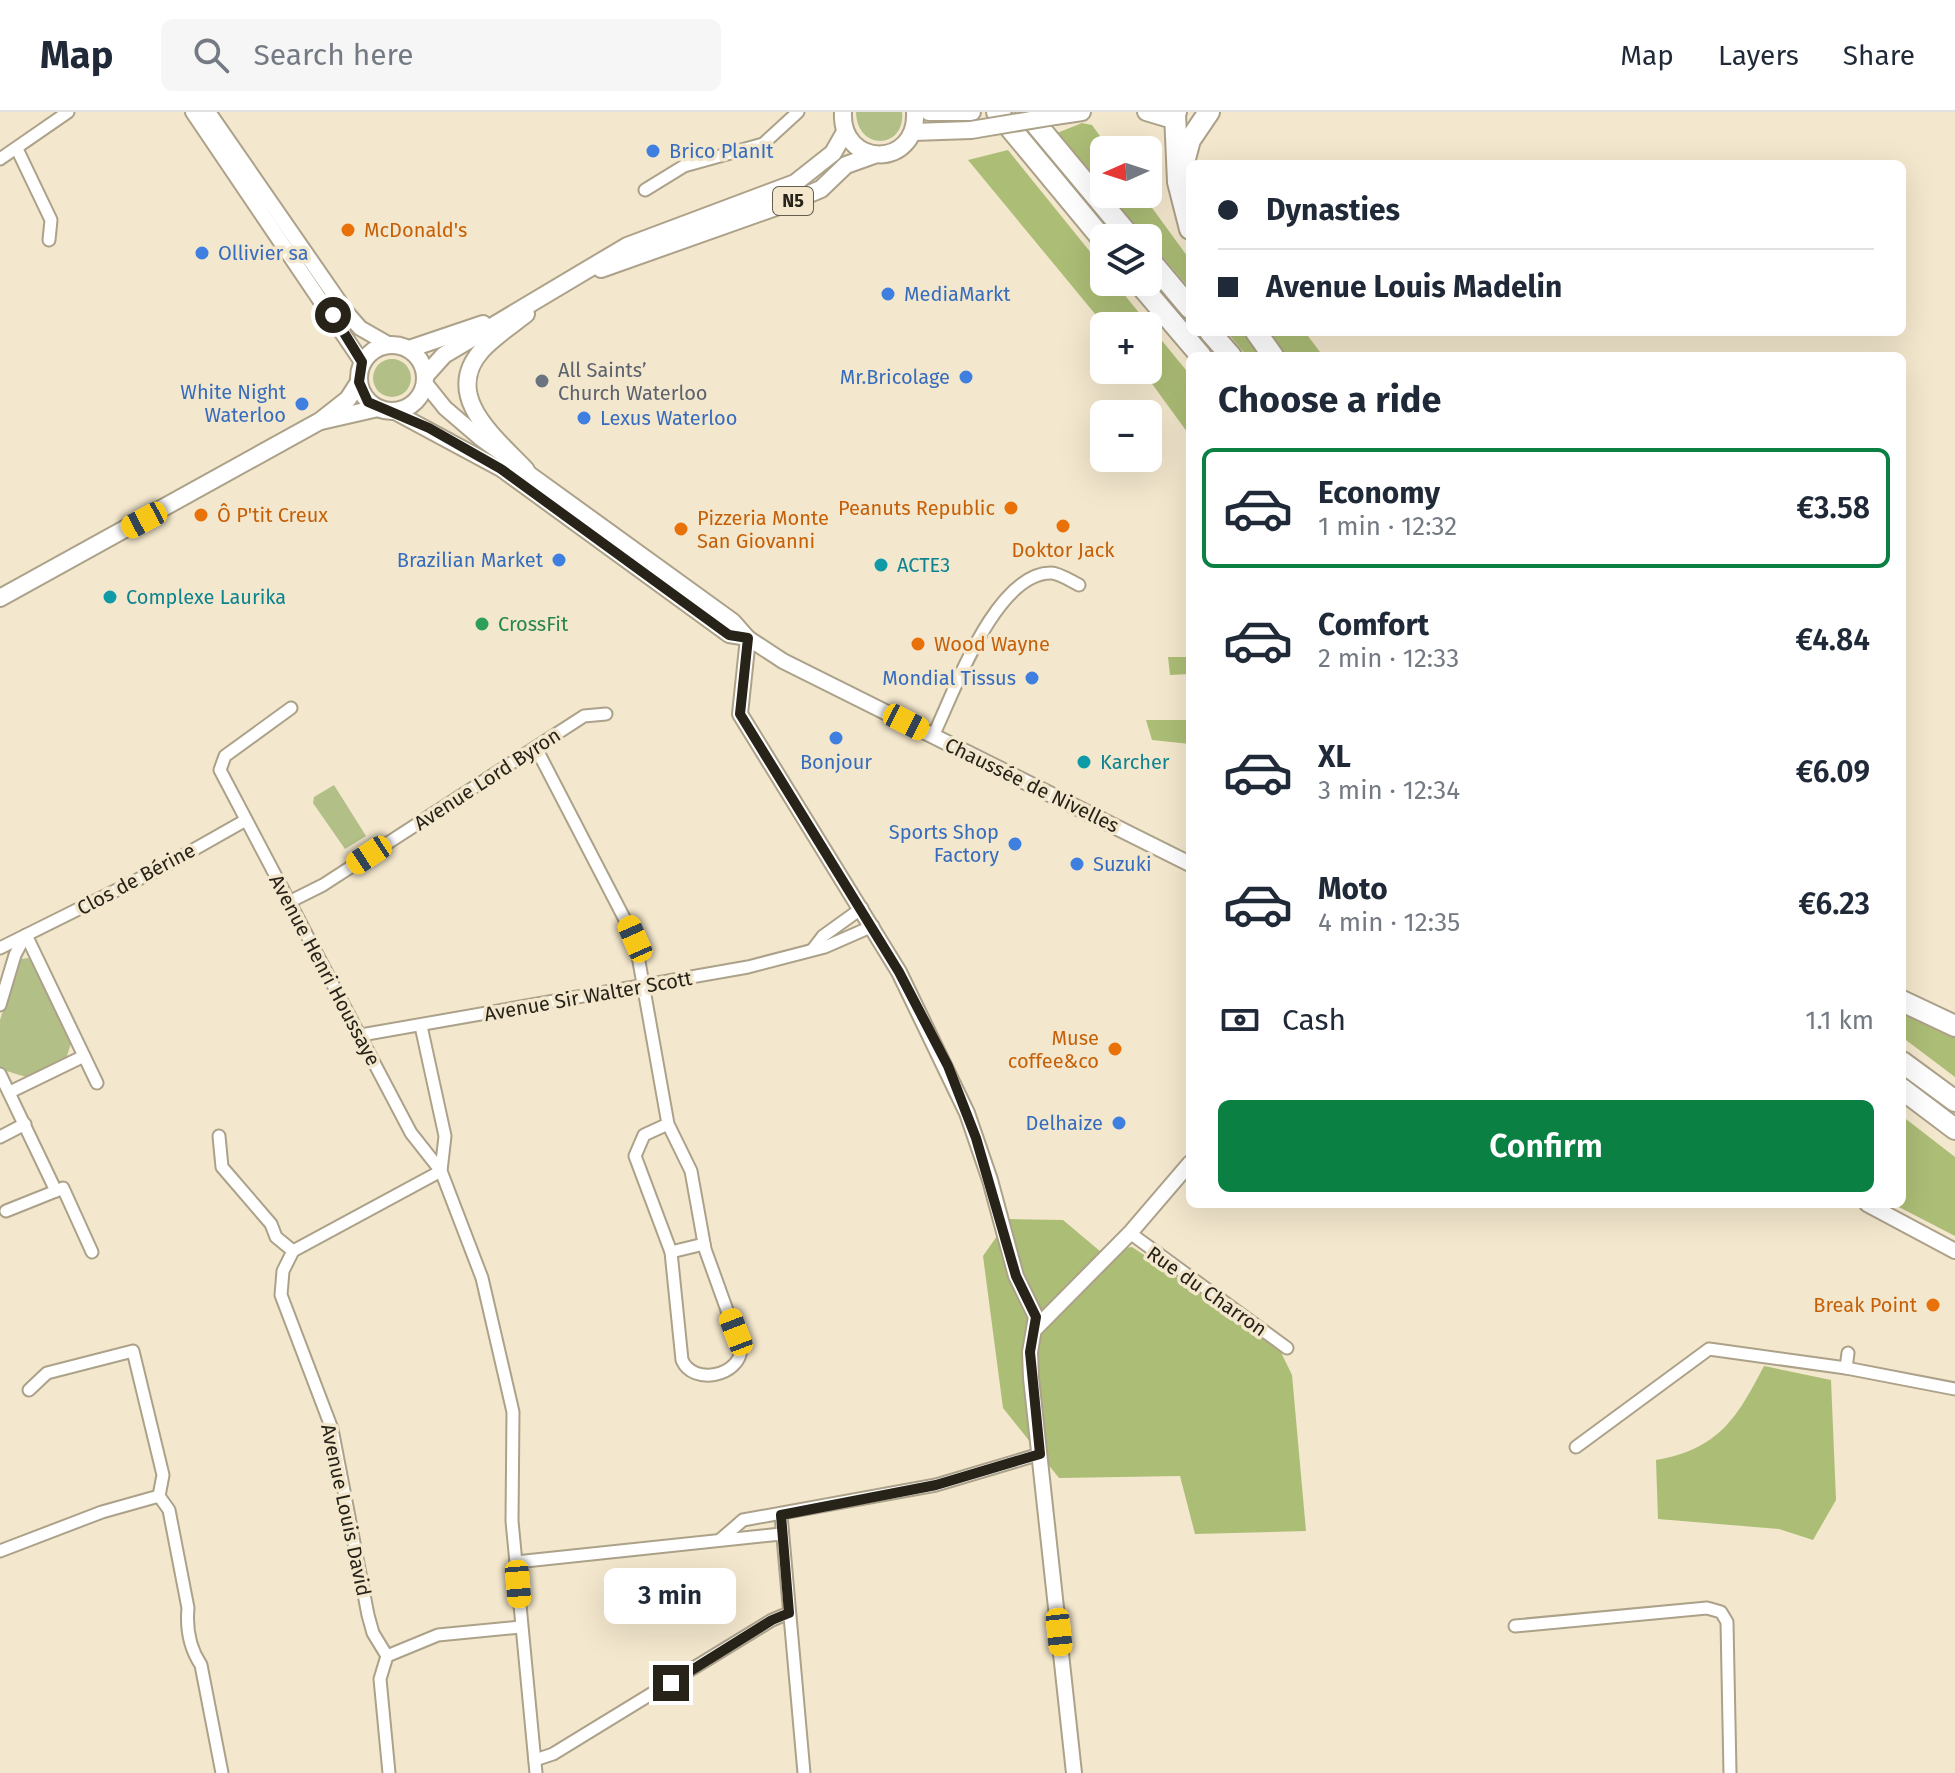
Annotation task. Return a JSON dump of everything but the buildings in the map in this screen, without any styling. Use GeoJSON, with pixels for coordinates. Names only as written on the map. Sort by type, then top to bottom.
{"type":"FeatureCollection","features":[{"type":"Feature","properties":{"kind":"highway"},"geometry":{"type":"LineString","coordinates":[[997,112],[1090,224]]}},
{"type":"Feature","properties":{"kind":"highway"},"geometry":{"type":"LineString","coordinates":[[1026,112],[1119,224]]}},
{"type":"Feature","properties":{"kind":"highway"},"geometry":{"type":"LineString","coordinates":[[1178,182],[1190,140],[1209,112]]}},
{"type":"Feature","properties":{"kind":"highway"},"geometry":{"type":"LineString","coordinates":[[1176,113],[1178,182],[1186,213]]}},
{"type":"Feature","properties":{"kind":"highway"},"geometry":{"type":"LineString","coordinates":[[1162,275],[1186,303]]}},
{"type":"Feature","properties":{"kind":"highway"},"geometry":{"type":"LineString","coordinates":[[1150,296],[1198,352]]}},
{"type":"Feature","properties":{"kind":"highway"},"geometry":{"type":"LineString","coordinates":[[1214,336],[1228,352]]}},
{"type":"Feature","properties":{"kind":"highway"},"geometry":{"type":"LineString","coordinates":[[1906,1003],[1955,1026]]}},
{"type":"Feature","properties":{"kind":"highway"},"geometry":{"type":"LineString","coordinates":[[1906,1065],[1955,1101]]}},
{"type":"Feature","properties":{"kind":"highway"},"geometry":{"type":"LineString","coordinates":[[1906,1092],[1955,1129]]}},
{"type":"Feature","properties":{"kind":"main road"},"geometry":{"type":"LineString","coordinates":[[193,112],[362,362]]}},
{"type":"Feature","properties":{"kind":"main road"},"geometry":{"type":"LineString","coordinates":[[208,112],[347,313],[371,336],[409,349],[423,364],[426,379]]}},
{"type":"Feature","properties":{"kind":"main road"},"geometry":{"type":"LineString","coordinates":[[915,112],[913,132],[971,130],[1082,112]]}},
{"type":"Feature","properties":{"kind":"main road"},"geometry":{"type":"LineString","coordinates":[[929,112],[972,112]]}},
{"type":"Feature","properties":{"kind":"main road"},"geometry":{"type":"LineString","coordinates":[[1144,112],[1166,118],[1176,113]]}},
{"type":"Feature","properties":{"kind":"main road","name":"N5"},"geometry":{"type":"LineString","coordinates":[[840,119],[857,147],[874,155]]}},
{"type":"Feature","properties":{"kind":"main road","name":"N5"},"geometry":{"type":"LineString","coordinates":[[395,412],[417,401],[426,379],[444,355],[504,317],[639,240],[795,183],[833,153],[840,119]]}},
{"type":"Feature","properties":{"kind":"main road","name":"N5"},"geometry":{"type":"LineString","coordinates":[[575,278],[821,189],[846,165],[901,148],[913,132]]}},
{"type":"Feature","properties":{"kind":"main road"},"geometry":{"type":"LineString","coordinates":[[526,470],[478,421],[470,407],[468,377],[481,351],[555,290]]}},
{"type":"Feature","properties":{"kind":"main road","name":"N5"},"geometry":{"type":"LineString","coordinates":[[409,349],[504,317]]}},
{"type":"Feature","properties":{"kind":"main road"},"geometry":{"type":"LineString","coordinates":[[0,598],[320,421],[348,399],[359,382],[362,362],[369,353],[388,344]]}},
{"type":"Feature","properties":{"kind":"main road","name":"Chaussée de Nivelles"},"geometry":{"type":"LineString","coordinates":[[426,379],[445,408],[733,621],[748,638],[783,661],[1186,862]]}},
{"type":"Feature","properties":{"kind":"main road"},"geometry":{"type":"LineString","coordinates":[[359,382],[368,402],[395,412]]}},
{"type":"Feature","properties":{"kind":"main road"},"geometry":{"type":"LineString","coordinates":[[320,421],[378,408]]}},
{"type":"Feature","properties":{"kind":"main road","name":"Chaussée de Nivelles"},"geometry":{"type":"LineString","coordinates":[[395,412],[501,469],[729,635],[748,638]]}},
{"type":"Feature","properties":{"kind":"main road"},"geometry":{"type":"LineString","coordinates":[[748,638],[739,707],[873,926],[927,1022],[967,1113],[990,1180],[1016,1276],[1033,1307],[1036,1328],[1030,1352],[1074,1773]]}},
{"type":"Feature","properties":{"kind":"main road"},"geometry":{"type":"LineString","coordinates":[[1036,1328],[1130,1233],[1186,1168]]}},
{"type":"Feature","properties":{"kind":"main road"},"geometry":{"type":"LineString","coordinates":[[1874,1208],[1955,1251]]}},
{"type":"Feature","properties":{"kind":"street"},"geometry":{"type":"LineString","coordinates":[[0,159],[68,112]]}},
{"type":"Feature","properties":{"kind":"street"},"geometry":{"type":"LineString","coordinates":[[645,190],[684,166],[763,144],[798,112]]}},
{"type":"Feature","properties":{"kind":"street"},"geometry":{"type":"LineString","coordinates":[[17,149],[51,220],[49,240]]}},
{"type":"Feature","properties":{"kind":"street"},"geometry":{"type":"LineString","coordinates":[[933,736],[981,635],[1005,597],[1028,579],[1052,573],[1079,585]]}},
{"type":"Feature","properties":{"kind":"street","name":"Avenue Henri Houssaye"},"geometry":{"type":"LineString","coordinates":[[291,708],[220,763],[246,820],[411,1133],[441,1171],[482,1278],[513,1412],[512,1521],[536,1773]]}},
{"type":"Feature","properties":{"kind":"street","name":"Avenue Lord Byron"},"geometry":{"type":"LineString","coordinates":[[289,902],[323,885],[584,716],[606,714]]}},
{"type":"Feature","properties":{"kind":"street"},"geometry":{"type":"LineString","coordinates":[[536,748],[631,929],[668,1124],[694,1178],[704,1244],[740,1345],[740,1360],[729,1369],[702,1375],[693,1374],[683,1364],[671,1252],[635,1156],[636,1147],[644,1135],[668,1124]]}},
{"type":"Feature","properties":{"kind":"street","name":"Clos de Bérine"},"geometry":{"type":"LineString","coordinates":[[0,948],[163,867],[246,820]]}},
{"type":"Feature","properties":{"kind":"street","name":"Avenue Sir Walter Scott"},"geometry":{"type":"LineString","coordinates":[[813,949],[823,936],[862,908]]}},
{"type":"Feature","properties":{"kind":"street","name":"Avenue Sir Walter Scott"},"geometry":{"type":"LineString","coordinates":[[361,1035],[748,967],[813,949],[873,926]]}},
{"type":"Feature","properties":{"kind":"street"},"geometry":{"type":"LineString","coordinates":[[0,1005],[15,955],[26,935]]}},
{"type":"Feature","properties":{"kind":"street"},"geometry":{"type":"LineString","coordinates":[[26,935],[97,1083]]}},
{"type":"Feature","properties":{"kind":"street","name":"Avenue Henri Houssaye"},"geometry":{"type":"LineString","coordinates":[[421,1026],[445,1136],[441,1171]]}},
{"type":"Feature","properties":{"kind":"street"},"geometry":{"type":"LineString","coordinates":[[10,1092],[84,1056]]}},
{"type":"Feature","properties":{"kind":"street"},"geometry":{"type":"LineString","coordinates":[[0,1074],[56,1191]]}},
{"type":"Feature","properties":{"kind":"street"},"geometry":{"type":"LineString","coordinates":[[0,1137],[25,1124]]}},
{"type":"Feature","properties":{"kind":"street"},"geometry":{"type":"LineString","coordinates":[[219,1136],[222,1167],[271,1224],[276,1237],[293,1251],[441,1171]]}},
{"type":"Feature","properties":{"kind":"street"},"geometry":{"type":"LineString","coordinates":[[6,1211],[63,1188],[92,1252]]}},
{"type":"Feature","properties":{"kind":"street","name":"Rue du Charron"},"geometry":{"type":"LineString","coordinates":[[1130,1233],[1287,1348]]}},
{"type":"Feature","properties":{"kind":"street"},"geometry":{"type":"LineString","coordinates":[[671,1252],[704,1244]]}},
{"type":"Feature","properties":{"kind":"street","name":"Avenue Louis David"},"geometry":{"type":"LineString","coordinates":[[293,1251],[283,1271],[281,1295],[332,1429],[368,1615],[373,1633],[387,1656]]}},
{"type":"Feature","properties":{"kind":"street"},"geometry":{"type":"LineString","coordinates":[[1576,1447],[1709,1349],[1846,1368],[1955,1389]]}},
{"type":"Feature","properties":{"kind":"street"},"geometry":{"type":"LineString","coordinates":[[29,1390],[47,1373],[133,1351],[163,1475],[159,1496],[169,1510],[188,1608],[186,1623],[192,1651],[201,1665],[222,1773]]}},
{"type":"Feature","properties":{"kind":"street"},"geometry":{"type":"LineString","coordinates":[[1846,1368],[1848,1353]]}},
{"type":"Feature","properties":{"kind":"street"},"geometry":{"type":"LineString","coordinates":[[721,1539],[743,1520],[936,1485],[1040,1454]]}},
{"type":"Feature","properties":{"kind":"street"},"geometry":{"type":"LineString","coordinates":[[0,1551],[102,1512],[159,1496]]}},
{"type":"Feature","properties":{"kind":"street"},"geometry":{"type":"LineString","coordinates":[[781,1515],[804,1773]]}},
{"type":"Feature","properties":{"kind":"street"},"geometry":{"type":"LineString","coordinates":[[516,1562],[781,1534]]}},
{"type":"Feature","properties":{"kind":"street"},"geometry":{"type":"LineString","coordinates":[[1515,1626],[1707,1608],[1721,1612],[1727,1622],[1730,1773]]}},
{"type":"Feature","properties":{"kind":"street"},"geometry":{"type":"LineString","coordinates":[[535,1760],[553,1754],[772,1620],[789,1613]]}},
{"type":"Feature","properties":{"kind":"street"},"geometry":{"type":"LineString","coordinates":[[389,1773],[380,1679],[387,1656],[438,1635],[521,1627]]}},
{"type":"Feature","properties":{"kind":"green space"},"geometry":{"type":"Polygon","coordinates":[[[856,112],[902,112],[897,133],[881,141],[864,134],[858,125],[856,112]]]}},
{"type":"Feature","properties":{"kind":"green space"},"geometry":{"type":"Polygon","coordinates":[[[1082,123],[1092,125],[1100,136],[1090,136],[1090,172],[1057,133],[1082,123]]]}},
{"type":"Feature","properties":{"kind":"green space"},"geometry":{"type":"Polygon","coordinates":[[[1008,150],[1090,252],[1090,296],[1125,296],[1139,312],[1093,312],[968,160],[1008,150]]]}},
{"type":"Feature","properties":{"kind":"green space"},"geometry":{"type":"Polygon","coordinates":[[[1121,208],[1152,208],[1186,254],[1186,284],[1162,256],[1162,224],[1135,224],[1121,208]]]}},
{"type":"Feature","properties":{"kind":"green space"},"geometry":{"type":"Polygon","coordinates":[[[1230,336],[1245,336],[1257,352],[1244,352],[1230,336]]]}},
{"type":"Feature","properties":{"kind":"green space"},"geometry":{"type":"Polygon","coordinates":[[[1269,336],[1308,336],[1320,352],[1281,352],[1269,336]]]}},
{"type":"Feature","properties":{"kind":"green space"},"geometry":{"type":"Polygon","coordinates":[[[1162,341],[1186,370],[1186,430],[1152,384],[1162,384],[1162,341]]]}},
{"type":"Feature","properties":{"kind":"green space"},"geometry":{"type":"Polygon","coordinates":[[[392,359],[405,365],[411,378],[405,391],[392,397],[379,391],[373,378],[379,365],[392,359]]]}},
{"type":"Feature","properties":{"kind":"green space"},"geometry":{"type":"Polygon","coordinates":[[[1168,657],[1186,657],[1186,674],[1170,675],[1168,657]]]}},
{"type":"Feature","properties":{"kind":"green space"},"geometry":{"type":"Polygon","coordinates":[[[1146,720],[1186,720],[1186,744],[1152,740],[1146,720]]]}},
{"type":"Feature","properties":{"kind":"green space"},"geometry":{"type":"Polygon","coordinates":[[[334,785],[366,836],[345,849],[313,803],[314,797],[334,785]]]}},
{"type":"Feature","properties":{"kind":"green space"},"geometry":{"type":"Polygon","coordinates":[[[29,958],[72,1040],[66,1059],[26,1077],[0,1069],[0,1020],[20,959],[29,958]]]}},
{"type":"Feature","properties":{"kind":"green space"},"geometry":{"type":"Polygon","coordinates":[[[1906,1009],[1955,1030],[1955,1077],[1906,1040],[1906,1009]]]}},
{"type":"Feature","properties":{"kind":"green space"},"geometry":{"type":"Polygon","coordinates":[[[1906,1119],[1955,1157],[1955,1236],[1901,1208],[1906,1208],[1906,1119]]]}},
{"type":"Feature","properties":{"kind":"green space"},"geometry":{"type":"Polygon","coordinates":[[[1009,1219],[1063,1220],[1101,1252],[1132,1247],[1276,1342],[1292,1375],[1306,1531],[1195,1534],[1180,1476],[1059,1478],[1003,1408],[983,1256],[1009,1219]]]}},
{"type":"Feature","properties":{"kind":"green space"},"geometry":{"type":"Polygon","coordinates":[[[1764,1366],[1831,1380],[1836,1500],[1813,1540],[1779,1529],[1658,1519],[1656,1460],[1696,1448],[1724,1428],[1745,1401],[1764,1366]]]}},
{"type":"Feature","properties":{"kind":"place","name":"Brico PlanIt"},"geometry":{"type":"Point","coordinates":[653,151]}},
{"type":"Feature","properties":{"kind":"place","name":"McDonald's"},"geometry":{"type":"Point","coordinates":[348,230]}},
{"type":"Feature","properties":{"kind":"place","name":"Ollivier sa"},"geometry":{"type":"Point","coordinates":[202,253]}},
{"type":"Feature","properties":{"kind":"place","name":"MediaMarkt"},"geometry":{"type":"Point","coordinates":[888,294]}},
{"type":"Feature","properties":{"kind":"place","name":"Mr.Bricolage"},"geometry":{"type":"Point","coordinates":[966,377]}},
{"type":"Feature","properties":{"kind":"place","name":"All Saints’ Church Waterloo"},"geometry":{"type":"Point","coordinates":[542,381]}},
{"type":"Feature","properties":{"kind":"place","name":"White Night Waterloo"},"geometry":{"type":"Point","coordinates":[302,404]}},
{"type":"Feature","properties":{"kind":"place","name":"Lexus Waterloo"},"geometry":{"type":"Point","coordinates":[584,418]}},
{"type":"Feature","properties":{"kind":"place","name":"Peanuts Republic"},"geometry":{"type":"Point","coordinates":[1011,508]}},
{"type":"Feature","properties":{"kind":"place","name":"Ô P'tit Creux"},"geometry":{"type":"Point","coordinates":[201,515]}},
{"type":"Feature","properties":{"kind":"place","name":"Doktor Jack"},"geometry":{"type":"Point","coordinates":[1063,526]}},
{"type":"Feature","properties":{"kind":"place","name":"Pizzeria Monte San Giovanni"},"geometry":{"type":"Point","coordinates":[681,529]}},
{"type":"Feature","properties":{"kind":"place","name":"Brazilian Market"},"geometry":{"type":"Point","coordinates":[559,560]}},
{"type":"Feature","properties":{"kind":"place","name":"ACTE3"},"geometry":{"type":"Point","coordinates":[881,565]}},
{"type":"Feature","properties":{"kind":"place","name":"Complexe Laurika"},"geometry":{"type":"Point","coordinates":[110,597]}},
{"type":"Feature","properties":{"kind":"place","name":"CrossFit"},"geometry":{"type":"Point","coordinates":[482,624]}},
{"type":"Feature","properties":{"kind":"place","name":"Wood Wayne"},"geometry":{"type":"Point","coordinates":[918,644]}},
{"type":"Feature","properties":{"kind":"place","name":"Mondial Tissus"},"geometry":{"type":"Point","coordinates":[1032,678]}},
{"type":"Feature","properties":{"kind":"place","name":"Bonjour"},"geometry":{"type":"Point","coordinates":[836,738]}},
{"type":"Feature","properties":{"kind":"place","name":"Karcher"},"geometry":{"type":"Point","coordinates":[1084,762]}},
{"type":"Feature","properties":{"kind":"place","name":"Sports Shop Factory"},"geometry":{"type":"Point","coordinates":[1015,844]}},
{"type":"Feature","properties":{"kind":"place","name":"Suzuki"},"geometry":{"type":"Point","coordinates":[1077,864]}},
{"type":"Feature","properties":{"kind":"place","name":"Muse coffee&co"},"geometry":{"type":"Point","coordinates":[1115,1049]}},
{"type":"Feature","properties":{"kind":"place","name":"Delhaize"},"geometry":{"type":"Point","coordinates":[1119,1123]}},
{"type":"Feature","properties":{"kind":"place","name":"Break Point"},"geometry":{"type":"Point","coordinates":[1933,1305]}},
{"type":"Feature","properties":{"kind":"route"},"geometry":{"type":"LineString","coordinates":[[333,315],[362,362],[359,382],[368,402],[429,428],[501,469],[729,635],[748,638],[739,699],[740,714],[862,908],[927,1022],[967,1113],[990,1180],[1020,1288],[1036,1317],[1030,1352],[1040,1454],[936,1485],[781,1515],[789,1613],[772,1620],[671,1683]]}}]}
